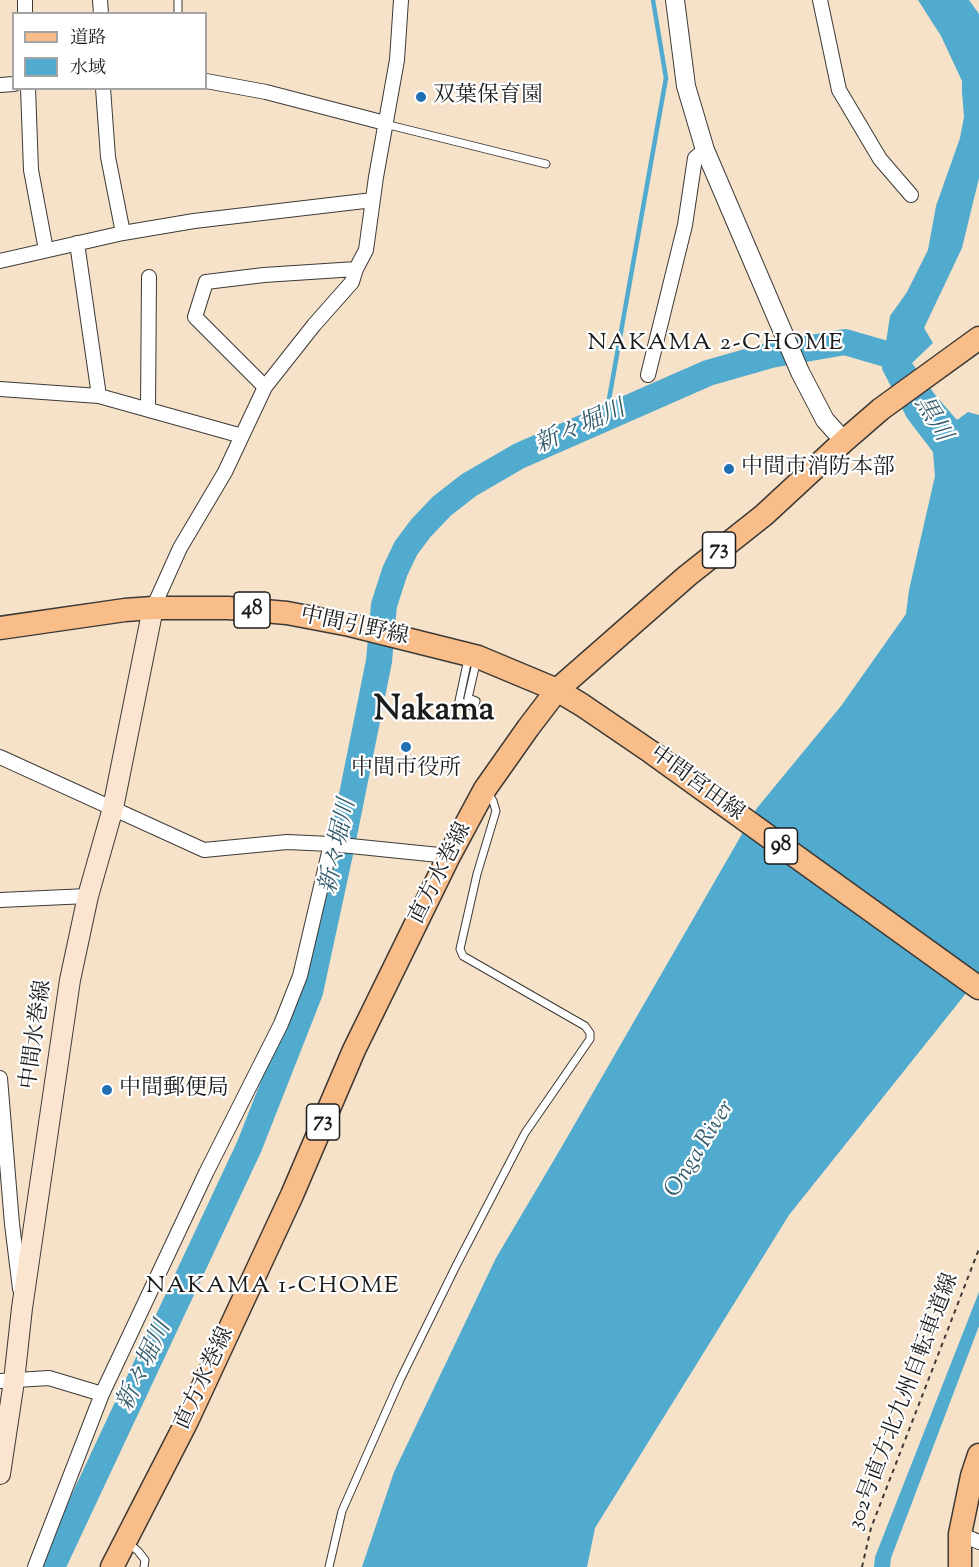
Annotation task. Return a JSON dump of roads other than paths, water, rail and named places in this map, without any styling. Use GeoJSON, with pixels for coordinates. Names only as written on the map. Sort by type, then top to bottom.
{"type":"FeatureCollection","features":[{"type":"Feature","properties":{"kind":"main road","name":"直方水巻線"},"geometry":{"type":"LineString","coordinates":[[112,1567],[186,1423],[287,1205],[354,1050],[449,855],[485,789],[557,690],[687,576],[764,515],[881,409],[978,336]]}},
{"type":"Feature","properties":{"kind":"main road","name":"中間引野線"},"geometry":{"type":"LineString","coordinates":[[0,628],[153,608],[228,608],[287,613],[350,625],[474,656],[557,690]]}},
{"type":"Feature","properties":{"kind":"main road","name":"中間水巻線"},"geometry":{"type":"LineString","coordinates":[[0,1474],[7,1381],[22,1308],[70,980],[88,896],[113,808],[153,608]]}},
{"type":"Feature","properties":{"kind":"main road","name":"中間宮田線"},"geometry":{"type":"LineString","coordinates":[[557,690],[661,759],[979,988]]}},
{"type":"Feature","properties":{"kind":"main road"},"geometry":{"type":"LineString","coordinates":[[960,1567],[969,1538],[972,1476],[979,1455]]}},
{"type":"Feature","properties":{"kind":"street"},"geometry":{"type":"LineString","coordinates":[[153,608],[180,548],[225,472],[265,387],[314,325],[352,282],[366,250],[397,60],[401,0]]}},
{"type":"Feature","properties":{"kind":"street"},"geometry":{"type":"LineString","coordinates":[[675,0],[686,86],[705,150],[800,372],[825,420],[844,441]]}},
{"type":"Feature","properties":{"kind":"street"},"geometry":{"type":"LineString","coordinates":[[820,0],[839,90],[880,159],[911,195]]}},
{"type":"Feature","properties":{"kind":"street"},"geometry":{"type":"LineString","coordinates":[[207,81],[267,92],[385,123]]}},
{"type":"Feature","properties":{"kind":"street"},"geometry":{"type":"LineString","coordinates":[[28,90],[31,170],[46,250]]}},
{"type":"Feature","properties":{"kind":"street"},"geometry":{"type":"LineString","coordinates":[[103,90],[108,157],[123,233]]}},
{"type":"Feature","properties":{"kind":"street"},"geometry":{"type":"LineString","coordinates":[[648,375],[685,225],[695,158],[705,150]]}},
{"type":"Feature","properties":{"kind":"street"},"geometry":{"type":"LineString","coordinates":[[0,261],[123,233],[194,221],[373,200]]}},
{"type":"Feature","properties":{"kind":"street"},"geometry":{"type":"LineString","coordinates":[[77,243],[99,396]]}},
{"type":"Feature","properties":{"kind":"street"},"geometry":{"type":"LineString","coordinates":[[265,387],[195,316],[206,282],[264,275],[356,269]]}},
{"type":"Feature","properties":{"kind":"street"},"geometry":{"type":"LineString","coordinates":[[148,409],[149,277]]}},
{"type":"Feature","properties":{"kind":"street"},"geometry":{"type":"LineString","coordinates":[[0,389],[99,396],[242,436]]}},
{"type":"Feature","properties":{"kind":"street"},"geometry":{"type":"LineString","coordinates":[[0,757],[204,850],[287,842],[449,855]]}},
{"type":"Feature","properties":{"kind":"street"},"geometry":{"type":"LineString","coordinates":[[35,1567],[102,1394],[206,1173],[281,1024],[300,976],[331,844]]}},
{"type":"Feature","properties":{"kind":"street"},"geometry":{"type":"LineString","coordinates":[[0,900],[88,896]]}},
{"type":"Feature","properties":{"kind":"street"},"geometry":{"type":"LineString","coordinates":[[0,1078],[12,1224],[22,1308]]}},
{"type":"Feature","properties":{"kind":"street"},"geometry":{"type":"LineString","coordinates":[[7,1381],[49,1378],[102,1394]]}},
{"type":"Feature","properties":{"kind":"lane"},"geometry":{"type":"LineString","coordinates":[[385,123],[546,164]]}},
{"type":"Feature","properties":{"kind":"lane"},"geometry":{"type":"LineString","coordinates":[[474,656],[468,698],[476,701],[474,707],[459,701],[474,656]]}},
{"type":"Feature","properties":{"kind":"lane"},"geometry":{"type":"LineString","coordinates":[[329,1567],[342,1511],[400,1380],[525,1133],[590,1039],[590,1033],[585,1026],[463,956],[460,949],[477,874],[496,811],[485,789]]}},
{"type":"Feature","properties":{"kind":"lane"},"geometry":{"type":"LineString","coordinates":[[124,1541],[138,1551],[145,1560],[144,1567]]}},
{"type":"Feature","properties":{"kind":"water"},"geometry":{"type":"Polygon","coordinates":[[[918,0],[969,0],[979,14],[979,178],[962,248],[924,328],[933,343],[912,363],[957,420],[968,412],[979,415],[979,977],[789,1215],[595,1528],[587,1567],[362,1567],[394,1472],[496,1258],[757,808],[841,706],[906,614],[909,590],[935,476],[933,452],[907,418],[882,369],[890,316],[907,292],[928,250],[936,206],[960,138],[964,117],[962,81],[941,36],[918,0]]]}},
{"type":"Feature","properties":{"kind":"water"},"geometry":{"type":"Polygon","coordinates":[[[979,1292],[979,1326],[891,1558],[890,1567],[874,1567],[875,1557],[979,1292]]]}},
{"type":"Feature","properties":{"kind":"waterway"},"geometry":{"type":"LineString","coordinates":[[609,416],[608,405],[666,78],[653,0]]}},
{"type":"Feature","properties":{"kind":"waterway","name":"新々堀川"},"geometry":{"type":"LineString","coordinates":[[52,1567],[249,1147],[310,992],[379,661],[384,605],[395,571],[406,548],[442,506],[469,485],[519,456],[708,373],[771,355],[845,342],[893,356]]}},
{"type":"Feature","properties":{"kind":"place","name":"双葉保育園"},"geometry":{"type":"Point","coordinates":[421,97]}},
{"type":"Feature","properties":{"kind":"place","name":"中間市消防本部"},"geometry":{"type":"Point","coordinates":[729,469]}},
{"type":"Feature","properties":{"kind":"place","name":"中間市役所"},"geometry":{"type":"Point","coordinates":[406,747]}},
{"type":"Feature","properties":{"kind":"place","name":"中間郵便局"},"geometry":{"type":"Point","coordinates":[107,1090]}},
{"type":"Feature","properties":{"kind":"district","name":"NAKAMA 2-CHOME"},"geometry":{"type":"Point","coordinates":[716,345]}},
{"type":"Feature","properties":{"kind":"district","name":"Nakama"},"geometry":{"type":"Point","coordinates":[434,713]}},
{"type":"Feature","properties":{"kind":"district","name":"NAKAMA 1-CHOME"},"geometry":{"type":"Point","coordinates":[273,1288]}},
{"type":"Feature","properties":{"kind":"water label","name":"黒川"},"geometry":{"type":"Point","coordinates":[931,420]}},
{"type":"Feature","properties":{"kind":"water label","name":"Onga River"},"geometry":{"type":"Point","coordinates":[701,1150]}}]}
